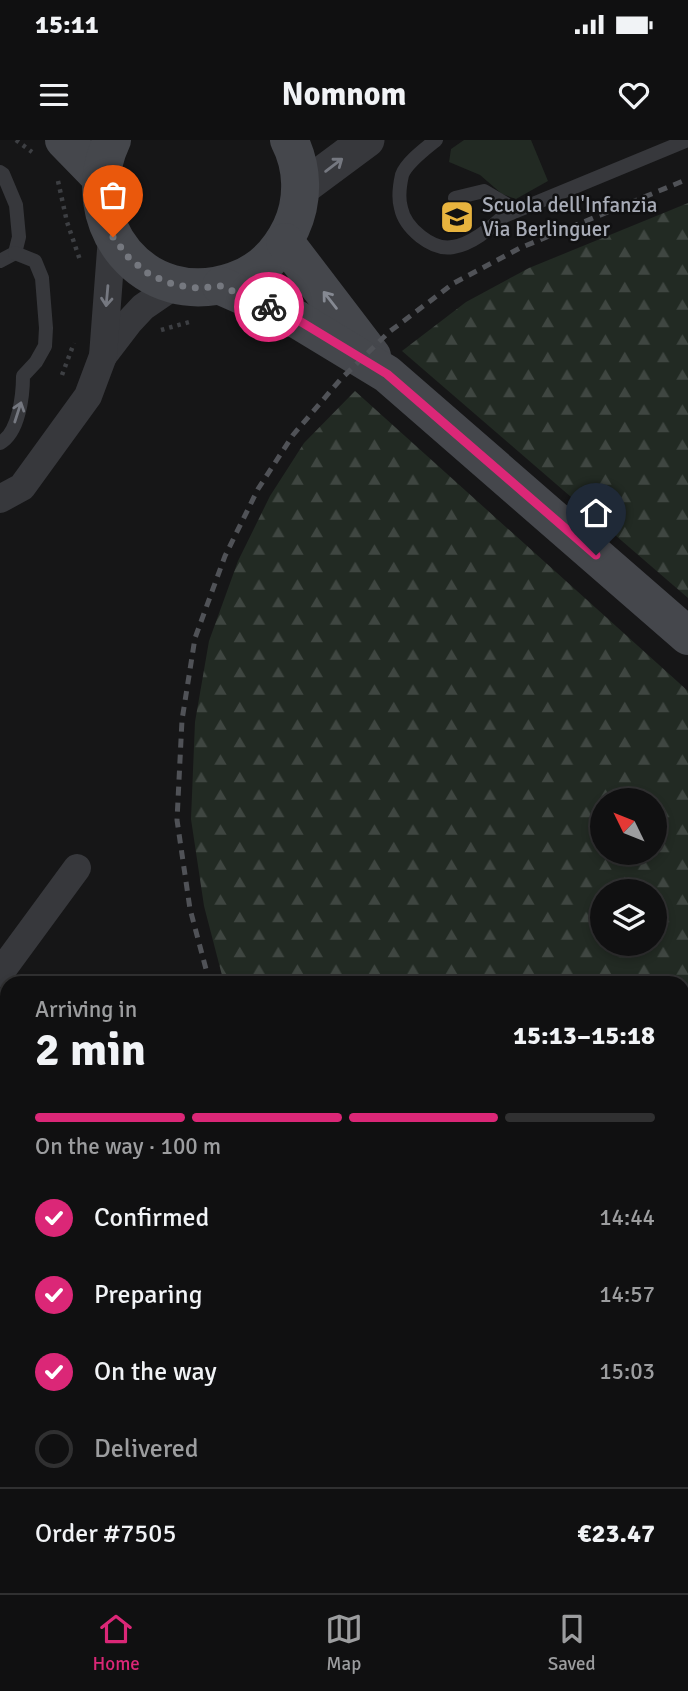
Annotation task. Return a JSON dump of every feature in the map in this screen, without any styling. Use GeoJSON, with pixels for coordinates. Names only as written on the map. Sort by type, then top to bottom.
{"type":"FeatureCollection","features":[{"type":"Feature","properties":{"kind":"main road"},"geometry":{"type":"LineString","coordinates":[[112,140],[100,177],[102,208],[113,237],[129,258],[150,275],[175,285],[198,288],[221,286],[246,277],[268,262],[285,242],[297,217],[301,189],[300,168],[289,140]]}},
{"type":"Feature","properties":{"kind":"main road"},"geometry":{"type":"LineString","coordinates":[[52,156],[100,177]]}},
{"type":"Feature","properties":{"kind":"main road"},"geometry":{"type":"LineString","coordinates":[[285,242],[387,374]]}},
{"type":"Feature","properties":{"kind":"main road"},"geometry":{"type":"LineString","coordinates":[[221,286],[298,320],[387,374],[688,636]]}},
{"type":"Feature","properties":{"kind":"street"},"geometry":{"type":"LineString","coordinates":[[301,189],[367,140]]}},
{"type":"Feature","properties":{"kind":"street"},"geometry":{"type":"LineString","coordinates":[[0,499],[22,487],[88,396],[103,356],[113,237]]}},
{"type":"Feature","properties":{"kind":"street"},"geometry":{"type":"LineString","coordinates":[[103,356],[143,307],[175,285]]}},
{"type":"Feature","properties":{"kind":"street"},"geometry":{"type":"LineString","coordinates":[[0,973],[77,867]]}},
{"type":"Feature","properties":{"kind":"lane"},"geometry":{"type":"LineString","coordinates":[[436,140],[402,172],[401,208],[420,237],[450,248],[475,238],[503,216],[688,140]]}},
{"type":"Feature","properties":{"kind":"lane"},"geometry":{"type":"LineString","coordinates":[[0,172],[16,205],[19,237],[15,253],[0,261]]}},
{"type":"Feature","properties":{"kind":"lane"},"geometry":{"type":"LineString","coordinates":[[455,198],[484,191],[506,204],[503,216]]}},
{"type":"Feature","properties":{"kind":"lane"},"geometry":{"type":"LineString","coordinates":[[0,443],[6,439],[15,421],[23,397],[23,376],[36,362],[45,346],[42,278],[34,261],[15,253]]}},
{"type":"Feature","properties":{"kind":"path"},"geometry":{"type":"LineString","coordinates":[[16,140],[52,156],[67,222],[82,264]]}},
{"type":"Feature","properties":{"kind":"path"},"geometry":{"type":"LineString","coordinates":[[129,322],[139,336],[203,318]]}},
{"type":"Feature","properties":{"kind":"green space"},"geometry":{"type":"Polygon","coordinates":[[[464,140],[531,140],[548,181],[516,199],[502,194],[480,175],[449,162],[451,149],[464,140]]]}},
{"type":"Feature","properties":{"kind":"green space"},"geometry":{"type":"Polygon","coordinates":[[[688,203],[688,598],[402,351],[466,302],[529,268],[688,203]]]}},
{"type":"Feature","properties":{"kind":"green space"},"geometry":{"type":"Polygon","coordinates":[[[355,391],[688,691],[688,976],[222,976],[204,906],[191,819],[195,722],[209,641],[238,561],[270,496],[304,443],[355,391]]]}},
{"type":"Feature","properties":{"kind":"railway"},"geometry":{"type":"LineString","coordinates":[[208,976],[190,909],[177,820],[182,720],[195,638],[225,556],[258,489],[293,435],[340,380],[389,332],[454,283],[520,248],[688,179]]}},
{"type":"Feature","properties":{"kind":"way so far"},"geometry":{"type":"LineString","coordinates":[[113,237],[129,258],[150,275],[175,285],[198,288],[221,286],[269,307]]}},
{"type":"Feature","properties":{"kind":"place","name":"Scuola dell'Infanzia Via Berlinguer"},"geometry":{"type":"Point","coordinates":[457,217]}},
{"type":"Feature","properties":{"kind":"route"},"geometry":{"type":"LineString","coordinates":[[269,307],[298,320],[387,374],[596,555]]}}]}
